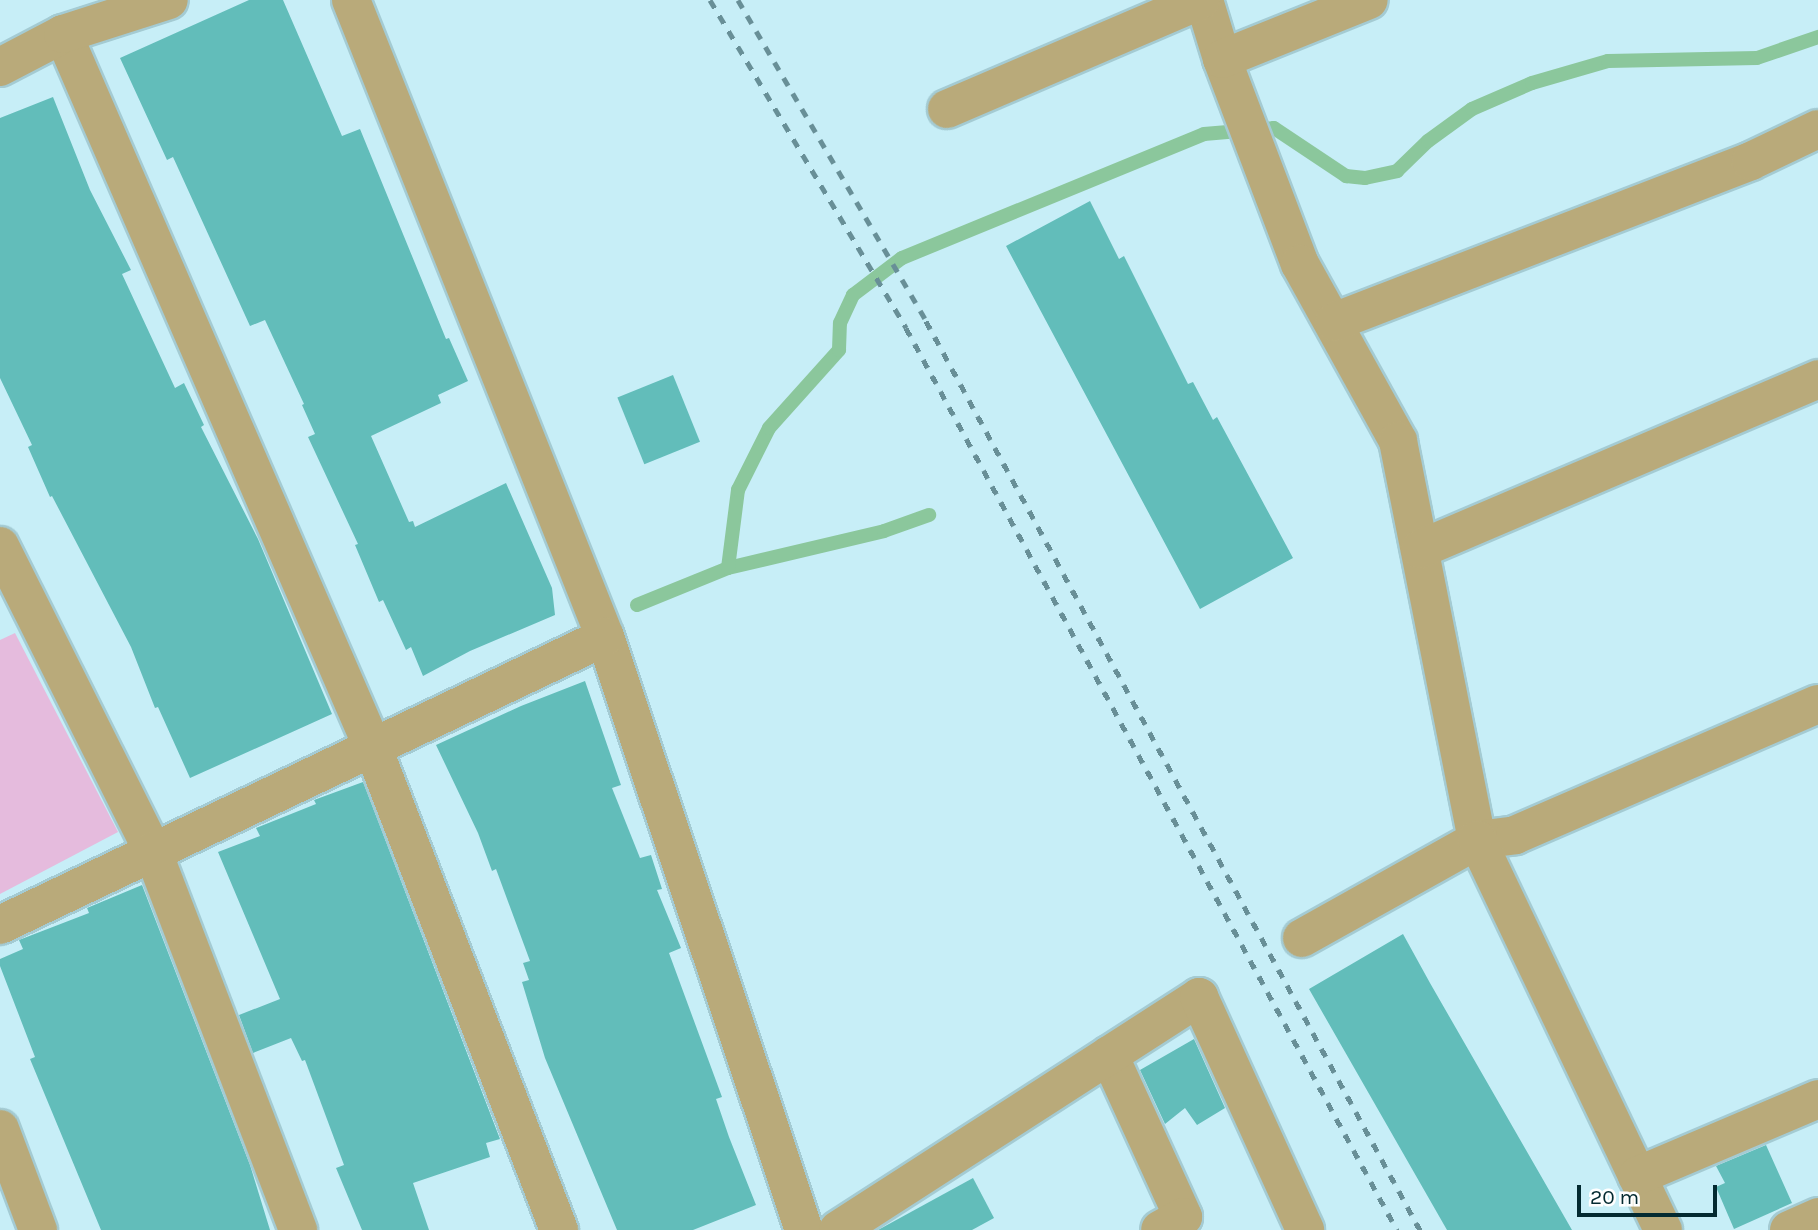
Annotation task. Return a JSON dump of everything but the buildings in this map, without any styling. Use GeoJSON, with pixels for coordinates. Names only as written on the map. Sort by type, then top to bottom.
{"type":"FeatureCollection","features":[{"type":"Feature","properties":{"kind":"street"},"geometry":{"type":"LineString","coordinates":[[0,67],[63,34],[169,0]]}},
{"type":"Feature","properties":{"kind":"street"},"geometry":{"type":"LineString","coordinates":[[351,0],[605,637],[804,1230]]}},
{"type":"Feature","properties":{"kind":"street"},"geometry":{"type":"LineString","coordinates":[[947,109],[1202,0],[1300,264],[1398,441],[1477,840],[1663,1230]]}},
{"type":"Feature","properties":{"kind":"street"},"geometry":{"type":"LineString","coordinates":[[1222,59],[1369,0]]}},
{"type":"Feature","properties":{"kind":"street"},"geometry":{"type":"LineString","coordinates":[[63,34],[373,748],[559,1230]]}},
{"type":"Feature","properties":{"kind":"street"},"geometry":{"type":"LineString","coordinates":[[1334,322],[1751,161],[1818,129]]}},
{"type":"Feature","properties":{"kind":"street"},"geometry":{"type":"LineString","coordinates":[[1420,549],[1818,379]]}},
{"type":"Feature","properties":{"kind":"street"},"geometry":{"type":"LineString","coordinates":[[0,547],[153,852],[298,1230]]}},
{"type":"Feature","properties":{"kind":"street"},"geometry":{"type":"LineString","coordinates":[[0,925],[605,637]]}},
{"type":"Feature","properties":{"kind":"street"},"geometry":{"type":"LineString","coordinates":[[1302,939],[1477,840],[1516,835],[1818,704]]}},
{"type":"Feature","properties":{"kind":"street"},"geometry":{"type":"LineString","coordinates":[[838,1230],[1199,997],[1305,1230]]}},
{"type":"Feature","properties":{"kind":"street"},"geometry":{"type":"LineString","coordinates":[[1109,1055],[1183,1217],[1160,1230]]}},
{"type":"Feature","properties":{"kind":"street"},"geometry":{"type":"LineString","coordinates":[[1637,1176],[1818,1099]]}},
{"type":"Feature","properties":{"kind":"street"},"geometry":{"type":"LineString","coordinates":[[0,1129],[38,1230]]}},
{"type":"Feature","properties":{"kind":"street"},"geometry":{"type":"LineString","coordinates":[[1789,1230],[1818,1217]]}},
{"type":"Feature","properties":{"kind":"shaded area"},"geometry":{"type":"Polygon","coordinates":[[[15,633],[118,832],[0,894],[0,640],[15,633]]]}},
{"type":"Feature","properties":{"kind":"waterway"},"geometry":{"type":"LineString","coordinates":[[637,605],[728,568],[738,490],[769,428],[839,350],[840,323],[853,295],[902,258],[1204,134],[1274,128],[1346,176],[1365,178],[1397,171],[1428,141],[1472,109],[1532,83],[1608,61],[1757,58],[1818,37]]}},
{"type":"Feature","properties":{"kind":"waterway"},"geometry":{"type":"LineString","coordinates":[[728,568],[884,531],[929,515]]}},
{"type":"Feature","properties":{"kind":"railway"},"geometry":{"type":"LineString","coordinates":[[710,0],[906,328],[1397,1230]]}},
{"type":"Feature","properties":{"kind":"railway"},"geometry":{"type":"LineString","coordinates":[[738,0],[926,321],[1420,1230]]}}]}
